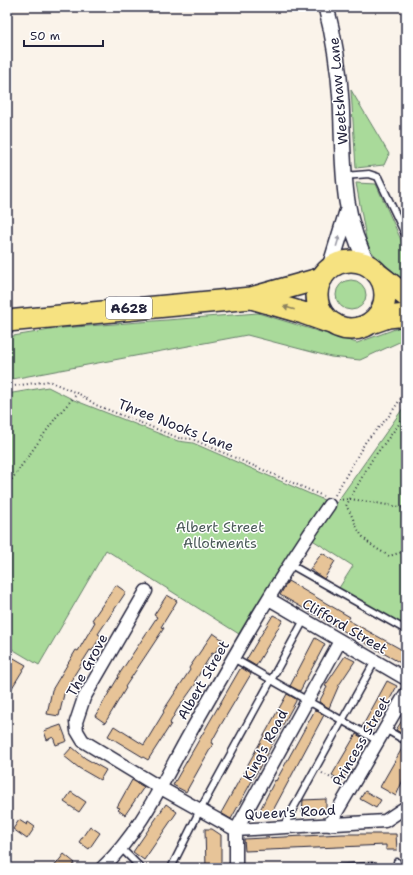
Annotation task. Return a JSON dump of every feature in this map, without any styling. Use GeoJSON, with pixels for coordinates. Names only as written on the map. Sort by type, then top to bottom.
{"type":"FeatureCollection","features":[{"type":"Feature","properties":{"kind":"highway","name":"A628"},"geometry":{"type":"LineString","coordinates":[[7,321],[250,298],[326,274],[339,264],[349,261],[360,262],[406,296]]}},
{"type":"Feature","properties":{"kind":"highway"},"geometry":{"type":"LineString","coordinates":[[371,323],[379,316],[384,301],[384,285],[374,271]]}},
{"type":"Feature","properties":{"kind":"highway"},"geometry":{"type":"LineString","coordinates":[[326,274],[318,289],[318,300],[322,311],[329,320],[338,326]]}},
{"type":"Feature","properties":{"kind":"highway","name":"A628"},"geometry":{"type":"LineString","coordinates":[[250,298],[303,313],[349,329],[361,328],[388,317],[406,315]]}},
{"type":"Feature","properties":{"kind":"street","name":"Weetshaw Lane"},"geometry":{"type":"LineString","coordinates":[[326,7],[334,35],[341,98],[347,212],[363,256],[374,271]]}},
{"type":"Feature","properties":{"kind":"street","name":"Weetshaw Lane"},"geometry":{"type":"LineString","coordinates":[[326,274],[347,212]]}},
{"type":"Feature","properties":{"kind":"street","name":"Albert Street"},"geometry":{"type":"LineString","coordinates":[[102,868],[121,848],[159,788],[233,658],[291,564],[331,503]]}},
{"type":"Feature","properties":{"kind":"street","name":"The Grove"},"geometry":{"type":"LineString","coordinates":[[146,591],[84,698],[76,722],[77,731],[83,740],[159,788]]}},
{"type":"Feature","properties":{"kind":"street","name":"Clifford Street"},"geometry":{"type":"LineString","coordinates":[[269,599],[406,679]]}},
{"type":"Feature","properties":{"kind":"street","name":"King's Road"},"geometry":{"type":"LineString","coordinates":[[236,868],[236,830],[306,700],[340,641]]}},
{"type":"Feature","properties":{"kind":"street","name":"Princess Street"},"geometry":{"type":"LineString","coordinates":[[329,825],[406,692]]}},
{"type":"Feature","properties":{"kind":"street","name":"Queen's Road"},"geometry":{"type":"LineString","coordinates":[[159,788],[236,830],[329,825],[385,820],[406,807]]}},
{"type":"Feature","properties":{"kind":"lane"},"geometry":{"type":"LineString","coordinates":[[344,176],[369,174],[378,177],[406,236]]}},
{"type":"Feature","properties":{"kind":"lane"},"geometry":{"type":"LineString","coordinates":[[291,564],[406,630]]}},
{"type":"Feature","properties":{"kind":"lane"},"geometry":{"type":"LineString","coordinates":[[171,868],[200,810],[272,681],[304,620]]}},
{"type":"Feature","properties":{"kind":"lane"},"geometry":{"type":"LineString","coordinates":[[233,658],[378,741]]}},
{"type":"Feature","properties":{"kind":"lane"},"geometry":{"type":"LineString","coordinates":[[283,827],[375,661]]}},
{"type":"Feature","properties":{"kind":"lane"},"geometry":{"type":"LineString","coordinates":[[385,729],[406,741]]}},
{"type":"Feature","properties":{"kind":"lane"},"geometry":{"type":"LineString","coordinates":[[121,848],[142,868]]}},
{"type":"Feature","properties":{"kind":"lane"},"geometry":{"type":"LineString","coordinates":[[338,868],[372,866]]}},
{"type":"Feature","properties":{"kind":"path","name":"Three Nooks Lane"},"geometry":{"type":"LineString","coordinates":[[7,387],[49,381],[81,395],[96,405],[179,438],[192,438],[331,503]]}},
{"type":"Feature","properties":{"kind":"path"},"geometry":{"type":"LineString","coordinates":[[331,503],[350,466],[366,441],[388,416],[406,391]]}},
{"type":"Feature","properties":{"kind":"path"},"geometry":{"type":"LineString","coordinates":[[7,486],[57,416],[77,394]]}},
{"type":"Feature","properties":{"kind":"path"},"geometry":{"type":"LineString","coordinates":[[406,415],[371,461],[346,506],[351,513],[360,533],[374,547],[389,556],[406,551]]}},
{"type":"Feature","properties":{"kind":"path"},"geometry":{"type":"LineString","coordinates":[[331,503],[351,499],[406,508]]}},
{"type":"Feature","properties":{"kind":"path"},"geometry":{"type":"LineString","coordinates":[[315,769],[350,789]]}},
{"type":"Feature","properties":{"kind":"green space"},"geometry":{"type":"Polygon","coordinates":[[[351,90],[389,154],[384,165],[356,168],[351,90]]]}},
{"type":"Feature","properties":{"kind":"green space"},"geometry":{"type":"Polygon","coordinates":[[[356,183],[376,184],[406,251],[406,283],[368,249],[356,183]]]}},
{"type":"Feature","properties":{"kind":"green space"},"geometry":{"type":"Polygon","coordinates":[[[351,280],[362,284],[366,295],[362,306],[351,310],[340,306],[336,295],[340,284],[351,280]]]}},
{"type":"Feature","properties":{"kind":"green space"},"geometry":{"type":"Polygon","coordinates":[[[258,313],[357,343],[406,325],[406,339],[360,360],[331,357],[247,335],[7,380],[7,337],[62,328],[258,313]]]}},
{"type":"Feature","properties":{"kind":"green space","name":"Albert Street Allotments"},"geometry":{"type":"Polygon","coordinates":[[[48,387],[74,400],[178,441],[193,443],[324,500],[239,634],[106,550],[39,665],[7,646],[7,394],[48,387]]]}},
{"type":"Feature","properties":{"kind":"green space"},"geometry":{"type":"Polygon","coordinates":[[[406,404],[406,622],[401,624],[339,588],[353,566],[311,539],[406,404]]]}},
{"type":"Feature","properties":{"kind":"building"},"geometry":{"type":"Polygon","coordinates":[[[322,553],[335,561],[324,579],[310,569],[322,553]]]}},
{"type":"Feature","properties":{"kind":"building"},"geometry":{"type":"Polygon","coordinates":[[[288,581],[350,617],[348,620],[406,652],[406,666],[280,595],[288,581]]]}},
{"type":"Feature","properties":{"kind":"building"},"geometry":{"type":"Polygon","coordinates":[[[116,585],[126,592],[98,634],[101,636],[92,651],[90,650],[73,677],[74,678],[64,694],[59,716],[47,714],[52,690],[95,622],[92,620],[116,585]]]}},
{"type":"Feature","properties":{"kind":"building"},"geometry":{"type":"Polygon","coordinates":[[[167,595],[177,601],[161,627],[164,628],[125,687],[126,688],[105,723],[95,716],[118,676],[157,617],[154,615],[167,595]]]}},
{"type":"Feature","properties":{"kind":"building"},"geometry":{"type":"Polygon","coordinates":[[[273,615],[283,620],[256,666],[246,660],[273,615]]]}},
{"type":"Feature","properties":{"kind":"building"},"geometry":{"type":"Polygon","coordinates":[[[213,633],[223,640],[214,654],[212,653],[195,681],[197,682],[177,710],[170,723],[171,724],[148,760],[108,736],[114,726],[144,745],[164,712],[163,711],[190,670],[189,668],[213,633]]]}},
{"type":"Feature","properties":{"kind":"building"},"geometry":{"type":"Polygon","coordinates":[[[315,638],[325,644],[300,691],[290,686],[315,638]]]}},
{"type":"Feature","properties":{"kind":"building"},"geometry":{"type":"Polygon","coordinates":[[[345,656],[355,661],[339,685],[329,708],[319,702],[327,687],[325,686],[345,656]]]}},
{"type":"Feature","properties":{"kind":"building"},"geometry":{"type":"Polygon","coordinates":[[[12,657],[26,665],[7,696],[7,664],[12,657]]]}},
{"type":"Feature","properties":{"kind":"building"},"geometry":{"type":"Polygon","coordinates":[[[242,668],[251,674],[222,723],[211,743],[213,744],[186,792],[173,785],[240,669],[242,668]]]}},
{"type":"Feature","properties":{"kind":"building"},"geometry":{"type":"Polygon","coordinates":[[[387,681],[397,686],[372,732],[362,727],[387,681]]]}},
{"type":"Feature","properties":{"kind":"building"},"geometry":{"type":"Polygon","coordinates":[[[287,694],[296,699],[296,701],[231,819],[221,813],[287,694]]]}},
{"type":"Feature","properties":{"kind":"building"},"geometry":{"type":"Polygon","coordinates":[[[315,710],[324,715],[269,818],[259,812],[275,780],[276,781],[315,710]]]}},
{"type":"Feature","properties":{"kind":"building"},"geometry":{"type":"Polygon","coordinates":[[[406,714],[406,736],[396,730],[406,714]]]}},
{"type":"Feature","properties":{"kind":"building"},"geometry":{"type":"Polygon","coordinates":[[[61,725],[67,741],[56,745],[53,737],[47,740],[44,731],[61,725]]]}},
{"type":"Feature","properties":{"kind":"building"},"geometry":{"type":"Polygon","coordinates":[[[356,734],[366,740],[342,781],[332,775],[356,734]]]}},
{"type":"Feature","properties":{"kind":"building"},"geometry":{"type":"Polygon","coordinates":[[[404,745],[406,745],[406,773],[396,796],[380,787],[404,745]]]}},
{"type":"Feature","properties":{"kind":"building"},"geometry":{"type":"Polygon","coordinates":[[[72,747],[85,758],[106,770],[100,780],[79,768],[64,756],[72,747]]]}},
{"type":"Feature","properties":{"kind":"building"},"geometry":{"type":"Polygon","coordinates":[[[132,780],[144,787],[125,815],[118,810],[120,808],[117,807],[132,780]]]}},
{"type":"Feature","properties":{"kind":"building"},"geometry":{"type":"Polygon","coordinates":[[[365,791],[381,800],[376,808],[360,799],[365,791]]]}},
{"type":"Feature","properties":{"kind":"building"},"geometry":{"type":"Polygon","coordinates":[[[71,792],[86,802],[79,812],[64,802],[71,792]]]}},
{"type":"Feature","properties":{"kind":"building"},"geometry":{"type":"Polygon","coordinates":[[[326,799],[326,811],[302,813],[303,800],[326,799]]]}},
{"type":"Feature","properties":{"kind":"building"},"geometry":{"type":"Polygon","coordinates":[[[166,804],[177,812],[144,860],[133,852],[166,804]]]}},
{"type":"Feature","properties":{"kind":"building"},"geometry":{"type":"Polygon","coordinates":[[[19,820],[27,825],[28,822],[35,827],[27,839],[13,829],[19,820]]]}},
{"type":"Feature","properties":{"kind":"building"},"geometry":{"type":"Polygon","coordinates":[[[90,826],[100,833],[89,849],[79,842],[90,826]]]}},
{"type":"Feature","properties":{"kind":"building"},"geometry":{"type":"Polygon","coordinates":[[[205,829],[212,829],[221,835],[221,868],[206,868],[205,829]]]}},
{"type":"Feature","properties":{"kind":"building"},"geometry":{"type":"Polygon","coordinates":[[[343,834],[396,834],[397,850],[386,850],[386,845],[245,851],[244,839],[343,834]]]}},
{"type":"Feature","properties":{"kind":"building"},"geometry":{"type":"Polygon","coordinates":[[[64,854],[75,863],[71,868],[53,868],[64,854]]]}}]}
